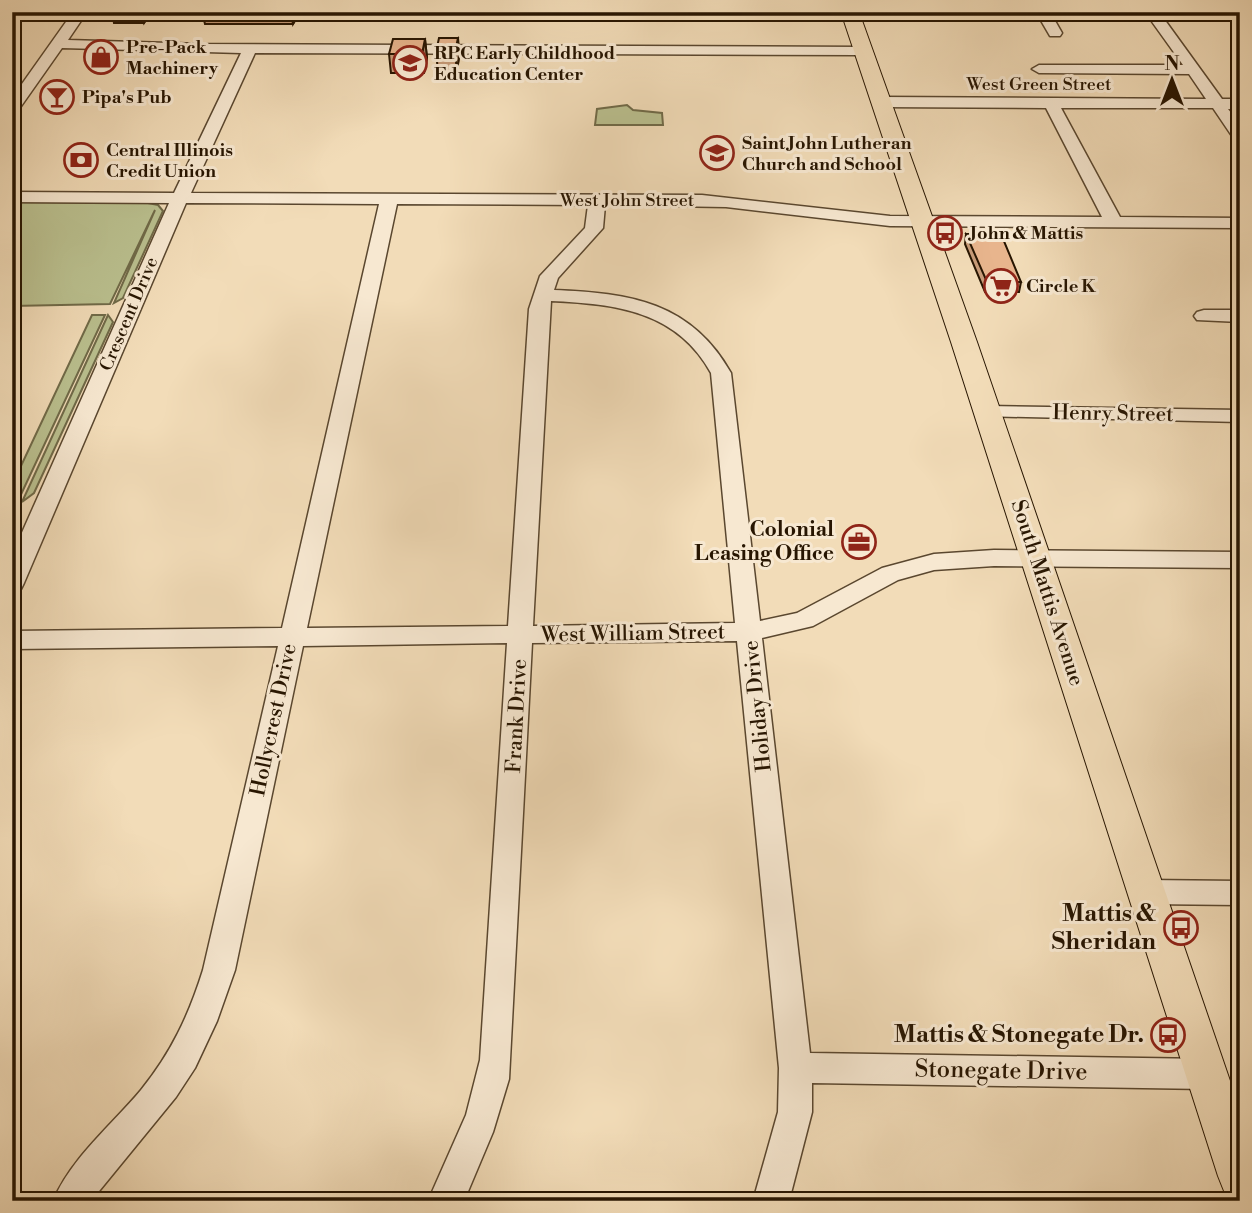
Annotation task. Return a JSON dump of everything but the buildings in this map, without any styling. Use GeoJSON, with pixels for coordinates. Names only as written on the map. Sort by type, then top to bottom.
{"type":"FeatureCollection","features":[{"type":"Feature","properties":{"kind":"main road","name":"South Mattis Avenue"},"geometry":{"type":"LineString","coordinates":[[850,12],[987,412],[1240,1176]]}},
{"type":"Feature","properties":{"kind":"street"},"geometry":{"type":"LineString","coordinates":[[12,109],[80,12]]}},
{"type":"Feature","properties":{"kind":"street"},"geometry":{"type":"LineString","coordinates":[[1043,12],[1055,33]]}},
{"type":"Feature","properties":{"kind":"street"},"geometry":{"type":"LineString","coordinates":[[1152,12],[1240,136]]}},
{"type":"Feature","properties":{"kind":"street"},"geometry":{"type":"LineString","coordinates":[[58,44],[250,48],[862,51]]}},
{"type":"Feature","properties":{"kind":"street","name":"Crescent Drive"},"geometry":{"type":"LineString","coordinates":[[12,583],[250,48]]}},
{"type":"Feature","properties":{"kind":"street"},"geometry":{"type":"LineString","coordinates":[[1039,69],[1192,70]]}},
{"type":"Feature","properties":{"kind":"street","name":"West Green Street"},"geometry":{"type":"LineString","coordinates":[[880,102],[1240,104]]}},
{"type":"Feature","properties":{"kind":"street"},"geometry":{"type":"LineString","coordinates":[[1051,103],[1114,223]]}},
{"type":"Feature","properties":{"kind":"street","name":"West John Street"},"geometry":{"type":"LineString","coordinates":[[12,197],[735,202],[854,218],[923,221],[1240,223]]}},
{"type":"Feature","properties":{"kind":"street","name":"Hollycrest Drive"},"geometry":{"type":"LineString","coordinates":[[71,1201],[101,1158],[176,1070],[205,1014],[219,970],[389,199]]}},
{"type":"Feature","properties":{"kind":"street","name":"Frank Drive"},"geometry":{"type":"LineString","coordinates":[[446,1201],[480,1126],[492,1090],[496,1060],[542,295],[557,266],[589,236],[595,220],[597,200]]}},
{"type":"Feature","properties":{"kind":"street","name":"Holiday Drive"},"geometry":{"type":"LineString","coordinates":[[542,295],[597,298],[651,311],[695,336],[716,360],[724,390],[795,1068],[794,1112],[771,1201]]}},
{"type":"Feature","properties":{"kind":"street"},"geometry":{"type":"LineString","coordinates":[[1204,316],[1240,316]]}},
{"type":"Feature","properties":{"kind":"street","name":"Henry Street"},"geometry":{"type":"LineString","coordinates":[[987,412],[1240,416]]}},
{"type":"Feature","properties":{"kind":"street","name":"West William Street"},"geometry":{"type":"LineString","coordinates":[[12,640],[750,632],[804,620],[890,574],[910,567],[959,559],[1240,560]]}},
{"type":"Feature","properties":{"kind":"street"},"geometry":{"type":"LineString","coordinates":[[1146,892],[1240,893]]}},
{"type":"Feature","properties":{"kind":"street","name":"Stonegate Drive"},"geometry":{"type":"LineString","coordinates":[[795,1068],[1206,1074]]}},
{"type":"Feature","properties":{"kind":"green space"},"geometry":{"type":"Polygon","coordinates":[[[627,105],[633,110],[662,113],[663,125],[595,125],[597,109],[627,105]]]}},
{"type":"Feature","properties":{"kind":"green space"},"geometry":{"type":"Polygon","coordinates":[[[12,202],[148,203],[158,205],[163,211],[123,298],[114,303],[155,210],[110,304],[12,306],[12,202]]]}},
{"type":"Feature","properties":{"kind":"green space"},"geometry":{"type":"Polygon","coordinates":[[[92,315],[105,315],[17,503],[12,504],[12,485],[92,315]]]}},
{"type":"Feature","properties":{"kind":"green space"},"geometry":{"type":"Polygon","coordinates":[[[108,315],[113,322],[34,493],[22,502],[108,315]]]}},
{"type":"Feature","properties":{"kind":"place","name":"Pre-Pack Machinery"},"geometry":{"type":"Point","coordinates":[101,57]}},
{"type":"Feature","properties":{"kind":"place","name":"RPC Early Childhood Education Center"},"geometry":{"type":"Point","coordinates":[410,63]}},
{"type":"Feature","properties":{"kind":"place","name":"Pipa's Pub"},"geometry":{"type":"Point","coordinates":[57,97]}},
{"type":"Feature","properties":{"kind":"place","name":"Saint John Lutheran Church and School"},"geometry":{"type":"Point","coordinates":[717,153]}},
{"type":"Feature","properties":{"kind":"place","name":"Central Illinois Credit Union"},"geometry":{"type":"Point","coordinates":[81,160]}},
{"type":"Feature","properties":{"kind":"place","name":"John & Mattis"},"geometry":{"type":"Point","coordinates":[945,233]}},
{"type":"Feature","properties":{"kind":"place","name":"Circle K"},"geometry":{"type":"Point","coordinates":[1001,286]}},
{"type":"Feature","properties":{"kind":"place","name":"Colonial Leasing Office"},"geometry":{"type":"Point","coordinates":[859,542]}},
{"type":"Feature","properties":{"kind":"place","name":"Mattis & Sheridan"},"geometry":{"type":"Point","coordinates":[1181,928]}},
{"type":"Feature","properties":{"kind":"place","name":"Mattis & Stonegate Dr."},"geometry":{"type":"Point","coordinates":[1168,1035]}}]}
